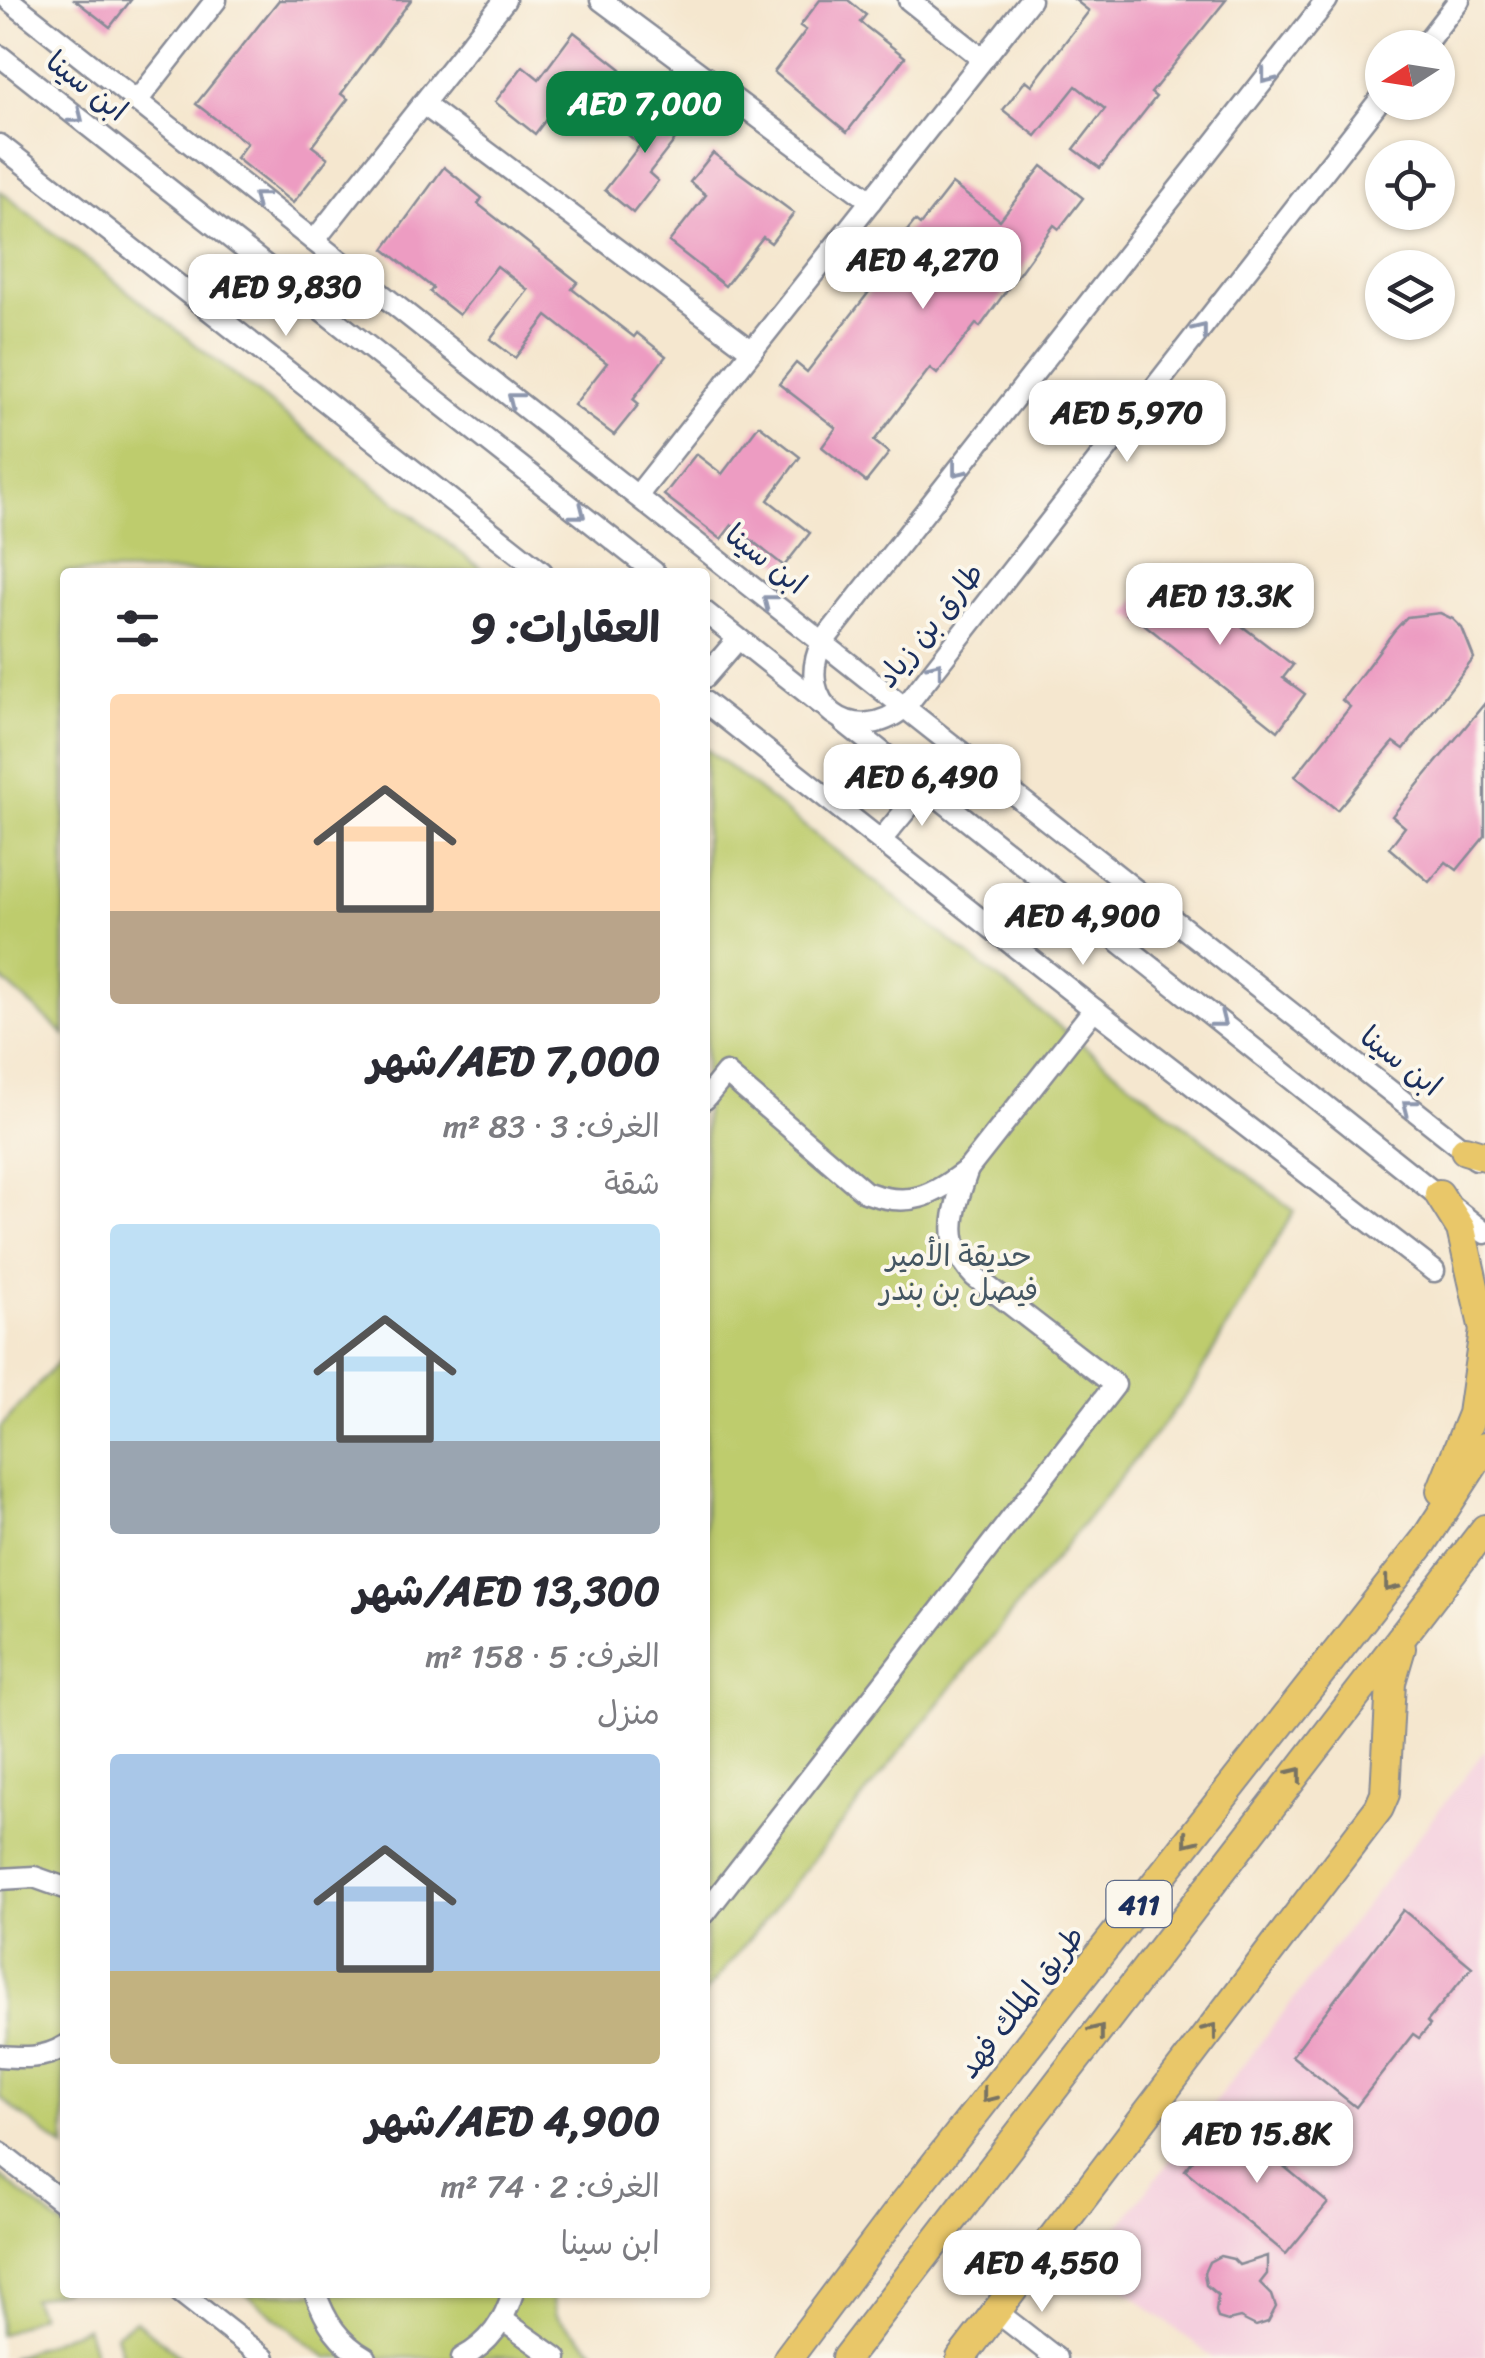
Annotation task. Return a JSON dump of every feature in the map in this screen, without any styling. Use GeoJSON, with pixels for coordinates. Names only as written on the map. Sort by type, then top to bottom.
{"type":"FeatureCollection","features":[{"type":"Feature","properties":{"kind":"main road"},"geometry":{"type":"LineString","coordinates":[[1424,1540],[1472,1414],[1484,1330],[1461,1229],[1439,1194]]}},
{"type":"Feature","properties":{"kind":"main road","name":"طريق الملك فهد"},"geometry":{"type":"LineString","coordinates":[[788,2358],[899,2210],[1424,1540],[1485,1447]]}},
{"type":"Feature","properties":{"kind":"main road","name":"411"},"geometry":{"type":"LineString","coordinates":[[846,2358],[1485,1530]]}},
{"type":"Feature","properties":{"kind":"main road"},"geometry":{"type":"LineString","coordinates":[[965,2357],[1379,1808],[1385,1794],[1391,1682],[1396,1660],[1413,1623]]}},
{"type":"Feature","properties":{"kind":"street","name":"ابن سينا"},"geometry":{"type":"LineString","coordinates":[[9,0],[1478,1157]]}},
{"type":"Feature","properties":{"kind":"street"},"geometry":{"type":"LineString","coordinates":[[137,101],[216,0]]}},
{"type":"Feature","properties":{"kind":"street"},"geometry":{"type":"LineString","coordinates":[[314,241],[505,0]]}},
{"type":"Feature","properties":{"kind":"street"},"geometry":{"type":"LineString","coordinates":[[601,0],[870,201]]}},
{"type":"Feature","properties":{"kind":"street"},"geometry":{"type":"LineString","coordinates":[[908,0],[983,59]]}},
{"type":"Feature","properties":{"kind":"street"},"geometry":{"type":"LineString","coordinates":[[637,496],[1030,0]]}},
{"type":"Feature","properties":{"kind":"street"},"geometry":{"type":"LineString","coordinates":[[831,712],[821,700],[813,671],[822,642],[1328,0]]}},
{"type":"Feature","properties":{"kind":"street"},"geometry":{"type":"LineString","coordinates":[[1436,30],[1459,0]]}},
{"type":"Feature","properties":{"kind":"street","name":"ابن سينا"},"geometry":{"type":"LineString","coordinates":[[0,56],[649,568]]}},
{"type":"Feature","properties":{"kind":"street"},"geometry":{"type":"LineString","coordinates":[[422,104],[752,351]]}},
{"type":"Feature","properties":{"kind":"street","name":"طارق بن زياد"},"geometry":{"type":"LineString","coordinates":[[831,712],[845,721],[877,724],[905,708],[1365,120]]}},
{"type":"Feature","properties":{"kind":"street"},"geometry":{"type":"LineString","coordinates":[[0,144],[537,568]]}},
{"type":"Feature","properties":{"kind":"street"},"geometry":{"type":"LineString","coordinates":[[710,616],[1485,1233]]}},
{"type":"Feature","properties":{"kind":"street"},"geometry":{"type":"LineString","coordinates":[[710,671],[738,638]]}},
{"type":"Feature","properties":{"kind":"street"},"geometry":{"type":"LineString","coordinates":[[710,706],[1434,1271]]}},
{"type":"Feature","properties":{"kind":"street"},"geometry":{"type":"LineString","coordinates":[[880,840],[925,787]]}},
{"type":"Feature","properties":{"kind":"street"},"geometry":{"type":"LineString","coordinates":[[710,1093],[726,1073],[866,1192],[886,1200],[911,1200],[936,1193],[968,1169],[1094,1009]]}},
{"type":"Feature","properties":{"kind":"street"},"geometry":{"type":"LineString","coordinates":[[710,1907],[1114,1385],[958,1260],[952,1233],[954,1210],[968,1169]]}},
{"type":"Feature","properties":{"kind":"street"},"geometry":{"type":"LineString","coordinates":[[0,1879],[34,1877],[60,1886]]}},
{"type":"Feature","properties":{"kind":"street"},"geometry":{"type":"LineString","coordinates":[[0,2056],[26,2059],[60,2049]]}},
{"type":"Feature","properties":{"kind":"street"},"geometry":{"type":"LineString","coordinates":[[0,2153],[60,2200]]}},
{"type":"Feature","properties":{"kind":"street"},"geometry":{"type":"LineString","coordinates":[[188,2298],[264,2358]]}},
{"type":"Feature","properties":{"kind":"street"},"geometry":{"type":"LineString","coordinates":[[317,2298],[328,2324],[350,2349],[366,2358]]}},
{"type":"Feature","properties":{"kind":"street"},"geometry":{"type":"LineString","coordinates":[[477,2355],[504,2321],[511,2298]]}},
{"type":"Feature","properties":{"kind":"street"},"geometry":{"type":"LineString","coordinates":[[997,2312],[1056,2358]]}},
{"type":"Feature","properties":{"kind":"street"},"geometry":{"type":"LineString","coordinates":[[504,2321],[556,2358]]}},
{"type":"Feature","properties":{"kind":"shaded area"},"geometry":{"type":"Polygon","coordinates":[[[1485,1750],[1485,2358],[1213,2358],[1091,2263],[1485,1750]]]}},
{"type":"Feature","properties":{"kind":"green space"},"geometry":{"type":"Polygon","coordinates":[[[0,191],[480,568],[60,568],[60,1031],[0,978],[0,191]]]}},
{"type":"Feature","properties":{"kind":"green space","name":"حديقة الأمير فيصل بن بندر"},"geometry":{"type":"Polygon","coordinates":[[[710,752],[1294,1211],[1190,1391],[710,1988],[710,752]]]}},
{"type":"Feature","properties":{"kind":"green space"},"geometry":{"type":"Polygon","coordinates":[[[60,1360],[60,2145],[0,2098],[0,1428],[60,1360]]]}},
{"type":"Feature","properties":{"kind":"green space"},"geometry":{"type":"Polygon","coordinates":[[[0,2176],[60,2224],[60,2291],[32,2299],[40,2315],[0,2335],[0,2176]]]}},
{"type":"Feature","properties":{"kind":"green space"},"geometry":{"type":"Polygon","coordinates":[[[251,2298],[552,2298],[556,2316],[603,2358],[328,2358],[251,2298]]]}},
{"type":"Feature","properties":{"kind":"green space"},"geometry":{"type":"Polygon","coordinates":[[[135,2320],[183,2358],[123,2358],[116,2334],[135,2320]]]}},
{"type":"Feature","properties":{"kind":"green space"},"geometry":{"type":"Polygon","coordinates":[[[86,2327],[96,2358],[10,2358],[86,2327]]]}},
{"type":"Feature","properties":{"kind":"building"},"geometry":{"type":"Polygon","coordinates":[[[75,0],[131,0],[110,27],[75,0]]]}},
{"type":"Feature","properties":{"kind":"building"},"geometry":{"type":"Polygon","coordinates":[[[279,0],[411,0],[341,94],[348,99],[312,146],[328,158],[293,203],[236,158],[247,143],[196,104],[279,0]]]}},
{"type":"Feature","properties":{"kind":"building"},"geometry":{"type":"Polygon","coordinates":[[[820,0],[848,0],[866,15],[860,22],[905,57],[847,132],[774,72],[806,30],[800,26],[820,0]]]}},
{"type":"Feature","properties":{"kind":"building"},"geometry":{"type":"Polygon","coordinates":[[[1075,0],[1226,0],[1151,93],[1156,97],[1100,168],[1074,149],[1105,109],[1076,86],[1036,136],[1003,110],[1026,80],[1032,85],[1089,11],[1075,0]]]}},
{"type":"Feature","properties":{"kind":"building"},"geometry":{"type":"Polygon","coordinates":[[[574,32],[621,69],[591,106],[569,89],[535,134],[495,102],[523,66],[539,79],[574,32]]]}},
{"type":"Feature","properties":{"kind":"building"},"geometry":{"type":"Polygon","coordinates":[[[655,101],[686,126],[649,173],[658,181],[633,213],[605,190],[640,145],[628,135],[655,101]]]}},
{"type":"Feature","properties":{"kind":"building"},"geometry":{"type":"Polygon","coordinates":[[[713,153],[794,213],[771,243],[763,237],[725,286],[669,242],[706,195],[690,182],[713,153]]]}},
{"type":"Feature","properties":{"kind":"building"},"geometry":{"type":"Polygon","coordinates":[[[1042,166],[1083,198],[1059,229],[1054,225],[980,327],[976,324],[937,374],[930,368],[874,441],[889,453],[866,482],[822,447],[836,428],[779,384],[796,363],[807,372],[893,261],[887,256],[915,221],[920,225],[952,184],[1000,220],[1042,166]]]}},
{"type":"Feature","properties":{"kind":"building"},"geometry":{"type":"Polygon","coordinates":[[[444,167],[482,198],[478,204],[578,282],[572,289],[634,337],[637,333],[666,356],[633,399],[639,404],[614,435],[574,405],[607,363],[547,316],[515,358],[490,339],[528,290],[497,266],[459,315],[430,292],[433,288],[384,249],[444,167]]]}},
{"type":"Feature","properties":{"kind":"building"},"geometry":{"type":"Polygon","coordinates":[[[759,425],[800,457],[768,500],[810,533],[784,566],[732,525],[721,539],[664,495],[696,454],[722,474],[759,425]]]}},
{"type":"Feature","properties":{"kind":"building"},"geometry":{"type":"Polygon","coordinates":[[[1155,574],[1177,590],[1187,584],[1293,665],[1283,678],[1305,694],[1278,731],[1144,624],[1126,614],[1155,574]]]}},
{"type":"Feature","properties":{"kind":"building"},"geometry":{"type":"Polygon","coordinates":[[[1440,613],[1462,628],[1474,658],[1404,749],[1394,742],[1337,810],[1295,776],[1350,707],[1342,700],[1394,631],[1407,617],[1440,613]]]}},
{"type":"Feature","properties":{"kind":"building"},"geometry":{"type":"Polygon","coordinates":[[[1485,703],[1485,836],[1457,870],[1446,862],[1429,882],[1389,848],[1405,827],[1392,816],[1485,703]]]}},
{"type":"Feature","properties":{"kind":"building"},"geometry":{"type":"Polygon","coordinates":[[[1403,1910],[1472,1967],[1427,2022],[1430,2025],[1419,2038],[1413,2034],[1356,2107],[1292,2056],[1403,1910]]]}},
{"type":"Feature","properties":{"kind":"building"},"geometry":{"type":"Polygon","coordinates":[[[1227,2119],[1328,2203],[1286,2254],[1185,2170],[1227,2119]]]}},
{"type":"Feature","properties":{"kind":"building"},"geometry":{"type":"Polygon","coordinates":[[[1220,2256],[1239,2265],[1267,2256],[1267,2274],[1260,2283],[1272,2295],[1276,2307],[1268,2322],[1256,2326],[1240,2318],[1218,2318],[1218,2295],[1206,2285],[1204,2273],[1209,2262],[1220,2256]]]}}]}
